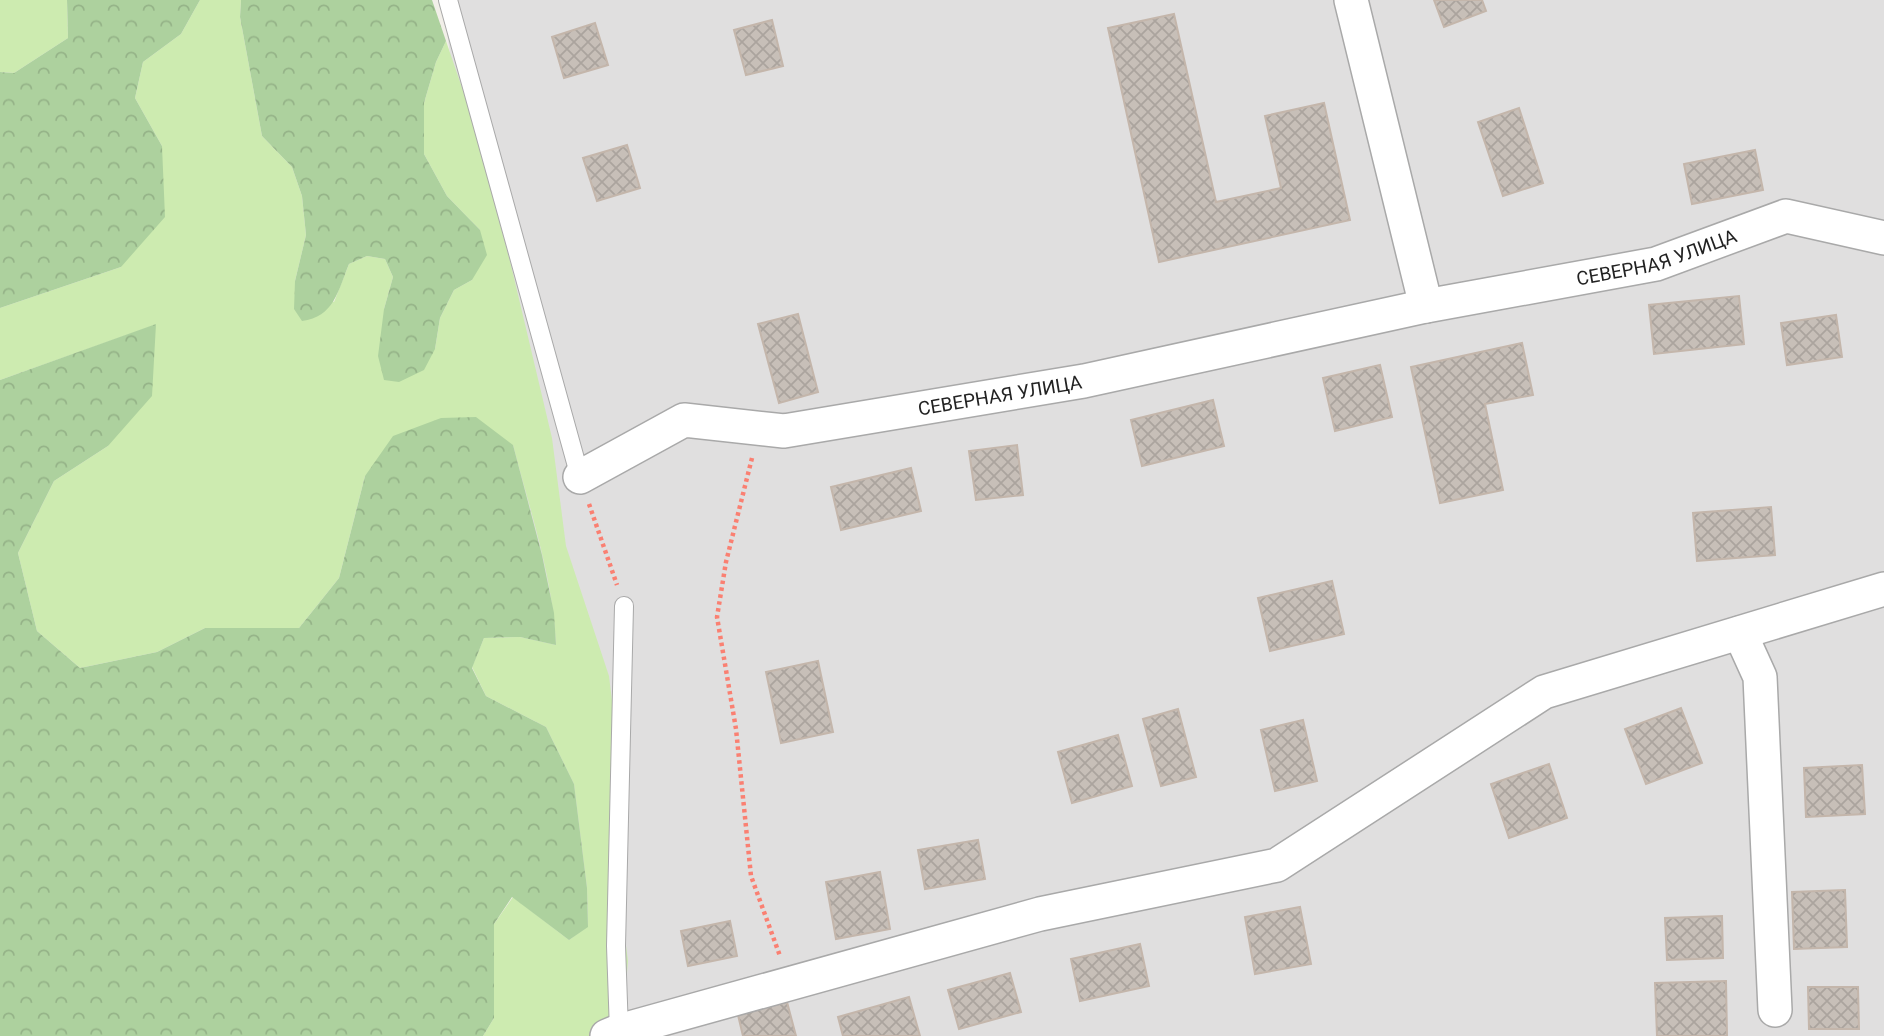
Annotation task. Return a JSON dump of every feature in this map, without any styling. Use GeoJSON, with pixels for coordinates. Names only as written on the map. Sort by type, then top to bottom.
{"type":"FeatureCollection","features":[{"type":"Feature","properties":{"kind":"street"},"geometry":{"type":"LineString","coordinates":[[1350,0],[1426,306]]}},
{"type":"Feature","properties":{"kind":"street","name":"СЕВЕРНАЯ УЛИЦА"},"geometry":{"type":"LineString","coordinates":[[580,477],[684,420],[783,431],[1084,381],[1426,306],[1656,264],[1786,216],[1884,238]]}},
{"type":"Feature","properties":{"kind":"street"},"geometry":{"type":"LineString","coordinates":[[613,1033],[1040,914],[1278,865],[1544,692],[1884,589]]}},
{"type":"Feature","properties":{"kind":"street"},"geometry":{"type":"LineString","coordinates":[[1740,633],[1760,677],[1775,1010]]}},
{"type":"Feature","properties":{"kind":"lane"},"geometry":{"type":"LineString","coordinates":[[448,0],[580,477]]}},
{"type":"Feature","properties":{"kind":"lane"},"geometry":{"type":"LineString","coordinates":[[613,1033],[624,606]]}},
{"type":"Feature","properties":{"kind":"path"},"geometry":{"type":"LineString","coordinates":[[760,428],[726,562],[717,617],[736,729],[751,876],[789,983]]}},
{"type":"Feature","properties":{"kind":"path"},"geometry":{"type":"LineString","coordinates":[[580,477],[624,606]]}},
{"type":"Feature","properties":{"kind":"shaded area"},"geometry":{"type":"Polygon","coordinates":[[[443,0],[1884,0],[1884,1036],[576,1036],[443,0]]]}},
{"type":"Feature","properties":{"kind":"green space"},"geometry":{"type":"Polygon","coordinates":[[[0,0],[67,0],[68,38],[14,73],[0,72],[0,0]]]}},
{"type":"Feature","properties":{"kind":"green space"},"geometry":{"type":"Polygon","coordinates":[[[67,0],[200,0],[181,34],[143,62],[135,98],[162,146],[165,217],[121,267],[0,308],[0,72],[14,73],[68,38],[67,0]]]}},
{"type":"Feature","properties":{"kind":"green space"},"geometry":{"type":"Polygon","coordinates":[[[200,0],[241,0],[240,17],[262,136],[292,167],[302,196],[306,235],[295,281],[334,302],[349,264],[367,256],[385,259],[393,277],[384,309],[435,349],[440,318],[454,290],[472,280],[480,230],[447,196],[424,154],[424,103],[436,62],[446,41],[469,108],[510,261],[552,438],[566,546],[609,676],[614,717],[611,830],[628,961],[625,995],[610,1024],[592,1036],[483,1036],[494,1018],[494,924],[513,897],[569,940],[588,926],[587,888],[574,784],[546,727],[486,696],[472,667],[484,638],[520,637],[556,645],[546,569],[513,445],[365,476],[339,578],[299,628],[205,628],[157,652],[80,668],[37,631],[18,553],[54,481],[108,446],[155,325],[0,380],[0,308],[121,267],[162,146],[135,98],[143,62],[181,34],[200,0]]]}},
{"type":"Feature","properties":{"kind":"green space"},"geometry":{"type":"Polygon","coordinates":[[[241,0],[432,0],[446,41],[436,62],[424,103],[424,154],[447,196],[480,230],[487,255],[472,280],[454,290],[440,318],[435,349],[424,370],[399,382],[384,380],[378,356],[384,309],[393,277],[385,259],[367,256],[349,264],[333,301],[313,319],[302,321],[294,309],[295,281],[306,235],[302,196],[292,167],[262,136],[240,17],[241,0]]]}},
{"type":"Feature","properties":{"kind":"green space"},"geometry":{"type":"Polygon","coordinates":[[[156,324],[152,396],[108,446],[54,481],[18,553],[37,631],[80,668],[157,652],[205,628],[299,628],[339,578],[365,476],[393,436],[441,418],[476,417],[513,445],[542,555],[554,613],[556,645],[520,637],[484,638],[472,668],[486,696],[546,727],[574,784],[587,888],[588,927],[569,940],[512,897],[494,924],[494,1018],[483,1036],[0,1036],[0,380],[156,324]]]}},
{"type":"Feature","properties":{"kind":"building"},"geometry":{"type":"Polygon","coordinates":[[[1434,0],[1482,0],[1486,11],[1444,27],[1434,0]]]}},
{"type":"Feature","properties":{"kind":"building"},"geometry":{"type":"Polygon","coordinates":[[[1174,14],[1216,202],[1281,188],[1265,116],[1324,103],[1350,220],[1159,262],[1108,28],[1174,14]]]}},
{"type":"Feature","properties":{"kind":"building"},"geometry":{"type":"Polygon","coordinates":[[[772,20],[783,66],[746,75],[734,30],[772,20]]]}},
{"type":"Feature","properties":{"kind":"building"},"geometry":{"type":"Polygon","coordinates":[[[595,23],[608,65],[564,78],[552,37],[595,23]]]}},
{"type":"Feature","properties":{"kind":"building"},"geometry":{"type":"Polygon","coordinates":[[[1519,108],[1543,183],[1503,196],[1478,122],[1519,108]]]}},
{"type":"Feature","properties":{"kind":"building"},"geometry":{"type":"Polygon","coordinates":[[[627,145],[640,188],[597,201],[583,158],[627,145]]]}},
{"type":"Feature","properties":{"kind":"building"},"geometry":{"type":"Polygon","coordinates":[[[1755,150],[1763,190],[1692,204],[1684,164],[1755,150]]]}},
{"type":"Feature","properties":{"kind":"building"},"geometry":{"type":"Polygon","coordinates":[[[1739,296],[1744,344],[1654,354],[1649,305],[1739,296]]]}},
{"type":"Feature","properties":{"kind":"building"},"geometry":{"type":"Polygon","coordinates":[[[798,314],[818,392],[779,403],[758,324],[798,314]]]}},
{"type":"Feature","properties":{"kind":"building"},"geometry":{"type":"Polygon","coordinates":[[[1836,315],[1842,357],[1787,365],[1781,323],[1836,315]]]}},
{"type":"Feature","properties":{"kind":"building"},"geometry":{"type":"Polygon","coordinates":[[[1522,343],[1533,395],[1485,404],[1503,490],[1440,503],[1411,367],[1522,343]]]}},
{"type":"Feature","properties":{"kind":"building"},"geometry":{"type":"Polygon","coordinates":[[[1380,365],[1392,417],[1335,431],[1323,378],[1380,365]]]}},
{"type":"Feature","properties":{"kind":"building"},"geometry":{"type":"Polygon","coordinates":[[[1213,400],[1224,446],[1142,466],[1131,420],[1213,400]]]}},
{"type":"Feature","properties":{"kind":"building"},"geometry":{"type":"Polygon","coordinates":[[[1017,445],[1023,495],[976,500],[969,451],[1017,445]]]}},
{"type":"Feature","properties":{"kind":"building"},"geometry":{"type":"Polygon","coordinates":[[[911,468],[921,511],[841,530],[831,487],[911,468]]]}},
{"type":"Feature","properties":{"kind":"building"},"geometry":{"type":"Polygon","coordinates":[[[1771,507],[1775,555],[1697,561],[1693,513],[1771,507]]]}},
{"type":"Feature","properties":{"kind":"building"},"geometry":{"type":"Polygon","coordinates":[[[1332,581],[1344,634],[1270,651],[1258,598],[1332,581]]]}},
{"type":"Feature","properties":{"kind":"building"},"geometry":{"type":"Polygon","coordinates":[[[818,661],[833,732],[781,743],[766,672],[818,661]]]}},
{"type":"Feature","properties":{"kind":"building"},"geometry":{"type":"Polygon","coordinates":[[[1681,708],[1702,763],[1646,784],[1625,729],[1681,708]]]}},
{"type":"Feature","properties":{"kind":"building"},"geometry":{"type":"Polygon","coordinates":[[[1178,709],[1196,777],[1161,786],[1143,719],[1178,709]]]}},
{"type":"Feature","properties":{"kind":"building"},"geometry":{"type":"Polygon","coordinates":[[[1303,720],[1317,781],[1275,791],[1261,730],[1303,720]]]}},
{"type":"Feature","properties":{"kind":"building"},"geometry":{"type":"Polygon","coordinates":[[[1118,735],[1132,786],[1072,803],[1058,752],[1118,735]]]}},
{"type":"Feature","properties":{"kind":"building"},"geometry":{"type":"Polygon","coordinates":[[[1549,764],[1567,818],[1509,838],[1491,784],[1549,764]]]}},
{"type":"Feature","properties":{"kind":"building"},"geometry":{"type":"Polygon","coordinates":[[[1862,765],[1865,814],[1806,817],[1804,768],[1862,765]]]}},
{"type":"Feature","properties":{"kind":"building"},"geometry":{"type":"Polygon","coordinates":[[[978,840],[985,879],[925,889],[918,850],[978,840]]]}},
{"type":"Feature","properties":{"kind":"building"},"geometry":{"type":"Polygon","coordinates":[[[880,872],[890,929],[836,939],[826,882],[880,872]]]}},
{"type":"Feature","properties":{"kind":"building"},"geometry":{"type":"Polygon","coordinates":[[[1845,890],[1847,947],[1794,949],[1792,892],[1845,890]]]}},
{"type":"Feature","properties":{"kind":"building"},"geometry":{"type":"Polygon","coordinates":[[[1300,907],[1311,964],[1255,974],[1245,917],[1300,907]]]}},
{"type":"Feature","properties":{"kind":"building"},"geometry":{"type":"Polygon","coordinates":[[[1722,916],[1723,958],[1667,960],[1665,918],[1722,916]]]}},
{"type":"Feature","properties":{"kind":"building"},"geometry":{"type":"Polygon","coordinates":[[[730,921],[737,956],[688,966],[681,931],[730,921]]]}},
{"type":"Feature","properties":{"kind":"building"},"geometry":{"type":"Polygon","coordinates":[[[1140,944],[1149,986],[1080,1001],[1071,959],[1140,944]]]}},
{"type":"Feature","properties":{"kind":"building"},"geometry":{"type":"Polygon","coordinates":[[[1010,973],[1021,1012],[959,1029],[948,990],[1010,973]]]}},
{"type":"Feature","properties":{"kind":"building"},"geometry":{"type":"Polygon","coordinates":[[[1726,981],[1727,1036],[1657,1036],[1655,983],[1726,981]]]}},
{"type":"Feature","properties":{"kind":"building"},"geometry":{"type":"Polygon","coordinates":[[[1808,987],[1858,987],[1859,1029],[1809,1029],[1808,987]]]}},
{"type":"Feature","properties":{"kind":"building"},"geometry":{"type":"Polygon","coordinates":[[[909,997],[920,1036],[843,1036],[838,1017],[909,997]]]}},
{"type":"Feature","properties":{"kind":"building"},"geometry":{"type":"Polygon","coordinates":[[[787,1002],[796,1036],[743,1036],[738,1015],[787,1002]]]}}]}
